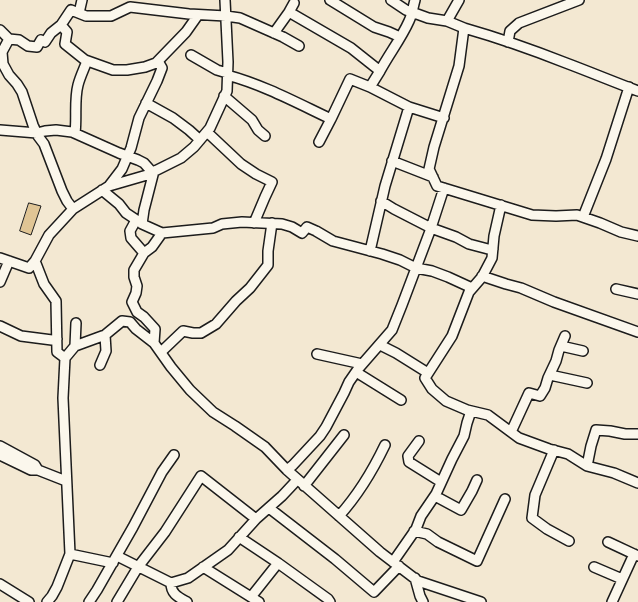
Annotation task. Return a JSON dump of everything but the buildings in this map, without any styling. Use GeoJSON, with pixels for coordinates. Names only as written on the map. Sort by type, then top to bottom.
{"type":"FeatureCollection","features":[{"type":"Feature","properties":{"kind":"street"},"geometry":{"type":"LineString","coordinates":[[79,13],[82,0]]}},
{"type":"Feature","properties":{"kind":"street"},"geometry":{"type":"LineString","coordinates":[[0,282],[4,260],[29,268],[35,261],[49,235],[73,209],[106,188],[147,175],[180,158],[194,147],[210,128],[227,91],[225,0]]}},
{"type":"Feature","properties":{"kind":"street"},"geometry":{"type":"LineString","coordinates":[[330,0],[374,27],[389,32],[400,38]]}},
{"type":"Feature","properties":{"kind":"street"},"geometry":{"type":"LineString","coordinates":[[391,0],[406,10],[428,18],[447,21],[508,42],[638,91]]}},
{"type":"Feature","properties":{"kind":"street"},"geometry":{"type":"LineString","coordinates":[[370,87],[410,20],[415,0]]}},
{"type":"Feature","properties":{"kind":"street"},"geometry":{"type":"LineString","coordinates":[[447,21],[459,0]]}},
{"type":"Feature","properties":{"kind":"street"},"geometry":{"type":"LineString","coordinates":[[508,42],[510,31],[519,23],[579,0]]}},
{"type":"Feature","properties":{"kind":"street"},"geometry":{"type":"LineString","coordinates":[[274,33],[294,3]]}},
{"type":"Feature","properties":{"kind":"street"},"geometry":{"type":"LineString","coordinates":[[0,30],[9,39],[19,40],[28,46],[36,47],[41,40],[45,42],[51,33],[61,25],[71,10],[86,16],[111,16],[130,7],[240,18],[283,37],[299,46]]}},
{"type":"Feature","properties":{"kind":"street"},"geometry":{"type":"LineString","coordinates":[[289,12],[352,48],[380,71]]}},
{"type":"Feature","properties":{"kind":"street"},"geometry":{"type":"LineString","coordinates":[[61,25],[67,32],[65,44],[87,61],[113,70],[127,70],[145,67],[156,63],[186,32],[198,15]]}},
{"type":"Feature","properties":{"kind":"street"},"geometry":{"type":"LineString","coordinates":[[464,28],[459,66],[434,147],[429,169],[436,186],[532,215],[577,215],[622,232],[638,236]]}},
{"type":"Feature","properties":{"kind":"street"},"geometry":{"type":"LineString","coordinates":[[9,39],[2,52],[3,64],[9,75],[22,92],[33,125],[44,144],[62,191],[73,209]]}},
{"type":"Feature","properties":{"kind":"street"},"geometry":{"type":"LineString","coordinates":[[191,55],[202,57],[217,70],[274,91],[331,119]]}},
{"type":"Feature","properties":{"kind":"street"},"geometry":{"type":"LineString","coordinates":[[75,133],[77,86],[87,61]]}},
{"type":"Feature","properties":{"kind":"street"},"geometry":{"type":"LineString","coordinates":[[106,188],[122,169],[131,148],[139,118],[162,68],[158,61]]}},
{"type":"Feature","properties":{"kind":"street"},"geometry":{"type":"LineString","coordinates":[[319,142],[350,79],[370,87],[409,107],[444,118]]}},
{"type":"Feature","properties":{"kind":"street"},"geometry":{"type":"LineString","coordinates":[[583,217],[606,159],[629,87]]}},
{"type":"Feature","properties":{"kind":"street"},"geometry":{"type":"LineString","coordinates":[[224,96],[252,120],[258,130],[265,136]]}},
{"type":"Feature","properties":{"kind":"street"},"geometry":{"type":"LineString","coordinates":[[146,103],[173,118],[200,140]]}},
{"type":"Feature","properties":{"kind":"street"},"geometry":{"type":"LineString","coordinates":[[370,251],[381,201],[409,107]]}},
{"type":"Feature","properties":{"kind":"street"},"geometry":{"type":"LineString","coordinates":[[0,130],[37,133],[56,130],[72,132],[127,157],[138,160],[153,171]]}},
{"type":"Feature","properties":{"kind":"street"},"geometry":{"type":"LineString","coordinates":[[206,132],[241,164],[272,182],[254,222]]}},
{"type":"Feature","properties":{"kind":"street"},"geometry":{"type":"LineString","coordinates":[[392,161],[433,177]]}},
{"type":"Feature","properties":{"kind":"street"},"geometry":{"type":"LineString","coordinates":[[144,253],[130,238],[130,231],[139,222],[144,210],[153,171]]}},
{"type":"Feature","properties":{"kind":"street"},"geometry":{"type":"LineString","coordinates":[[106,188],[126,212],[139,222],[162,233],[213,228],[222,224],[254,222],[282,224],[292,227],[302,233],[307,227],[333,241],[400,260],[416,268],[432,271],[472,288]]}},
{"type":"Feature","properties":{"kind":"street"},"geometry":{"type":"LineString","coordinates":[[286,470],[294,465],[320,436],[349,382],[362,364],[392,330],[431,228],[444,188]]}},
{"type":"Feature","properties":{"kind":"street"},"geometry":{"type":"LineString","coordinates":[[381,201],[394,210],[431,228],[456,237],[469,244],[493,249]]}},
{"type":"Feature","properties":{"kind":"street"},"geometry":{"type":"LineString","coordinates":[[501,205],[494,236],[492,258],[482,276],[469,292],[452,336],[425,378],[432,389],[446,401],[471,411],[488,415],[519,438],[568,454],[587,466],[614,473],[638,483]]}},
{"type":"Feature","properties":{"kind":"street"},"geometry":{"type":"LineString","coordinates":[[161,352],[183,330],[201,333],[216,324],[236,301],[250,288],[268,265],[268,251],[272,223]]}},
{"type":"Feature","properties":{"kind":"street"},"geometry":{"type":"LineString","coordinates":[[154,343],[155,329],[137,312],[132,302],[137,286],[134,277],[134,270],[144,253],[152,247],[162,233]]}},
{"type":"Feature","properties":{"kind":"street"},"geometry":{"type":"LineString","coordinates":[[35,261],[44,284],[56,301],[57,352],[65,358]]}},
{"type":"Feature","properties":{"kind":"street"},"geometry":{"type":"LineString","coordinates":[[482,276],[521,288],[554,302],[638,332]]}},
{"type":"Feature","properties":{"kind":"street"},"geometry":{"type":"LineString","coordinates":[[616,289],[638,294]]}},
{"type":"Feature","properties":{"kind":"street"},"geometry":{"type":"LineString","coordinates":[[47,602],[57,587],[70,554],[63,398],[65,358],[75,346],[105,335],[122,320],[130,322],[136,329],[154,343],[190,390],[213,412],[265,447],[286,470],[380,552],[418,581],[481,602]]}},
{"type":"Feature","properties":{"kind":"street"},"geometry":{"type":"LineString","coordinates":[[75,346],[76,323]]}},
{"type":"Feature","properties":{"kind":"street"},"geometry":{"type":"LineString","coordinates":[[0,326],[21,336],[52,340],[57,339]]}},
{"type":"Feature","properties":{"kind":"street"},"geometry":{"type":"LineString","coordinates":[[100,365],[106,351],[105,335]]}},
{"type":"Feature","properties":{"kind":"street"},"geometry":{"type":"LineString","coordinates":[[511,432],[529,393],[540,396],[545,388],[565,336]]}},
{"type":"Feature","properties":{"kind":"street"},"geometry":{"type":"LineString","coordinates":[[380,345],[428,373]]}},
{"type":"Feature","properties":{"kind":"street"},"geometry":{"type":"LineString","coordinates":[[561,346],[582,351]]}},
{"type":"Feature","properties":{"kind":"street"},"geometry":{"type":"LineString","coordinates":[[317,354],[362,364]]}},
{"type":"Feature","properties":{"kind":"street"},"geometry":{"type":"LineString","coordinates":[[356,372],[401,400]]}},
{"type":"Feature","properties":{"kind":"street"},"geometry":{"type":"LineString","coordinates":[[550,376],[588,383]]}},
{"type":"Feature","properties":{"kind":"street"},"geometry":{"type":"LineString","coordinates":[[268,508],[335,559],[374,592],[396,564],[421,516],[435,496],[464,436],[471,411]]}},
{"type":"Feature","properties":{"kind":"street"},"geometry":{"type":"LineString","coordinates":[[587,466],[590,446],[596,430],[625,434],[638,434]]}},
{"type":"Feature","properties":{"kind":"street"},"geometry":{"type":"LineString","coordinates":[[70,554],[115,560],[138,567],[171,583],[188,578],[228,550],[256,519],[282,496],[301,483],[344,435]]}},
{"type":"Feature","properties":{"kind":"street"},"geometry":{"type":"LineString","coordinates":[[419,441],[408,456],[409,462],[441,482]]}},
{"type":"Feature","properties":{"kind":"street"},"geometry":{"type":"LineString","coordinates":[[339,516],[347,508],[372,471],[385,445]]}},
{"type":"Feature","properties":{"kind":"street"},"geometry":{"type":"LineString","coordinates":[[0,446],[35,465],[38,470]]}},
{"type":"Feature","properties":{"kind":"street"},"geometry":{"type":"LineString","coordinates":[[554,450],[536,495],[532,518],[547,529],[569,541]]}},
{"type":"Feature","properties":{"kind":"street"},"geometry":{"type":"LineString","coordinates":[[0,455],[31,470],[38,470],[66,481]]}},
{"type":"Feature","properties":{"kind":"street"},"geometry":{"type":"LineString","coordinates":[[89,602],[134,528],[162,472],[174,455]]}},
{"type":"Feature","properties":{"kind":"street"},"geometry":{"type":"LineString","coordinates":[[121,601],[138,567],[165,532],[201,476],[256,519]]}},
{"type":"Feature","properties":{"kind":"street"},"geometry":{"type":"LineString","coordinates":[[435,496],[461,510],[477,480]]}},
{"type":"Feature","properties":{"kind":"street"},"geometry":{"type":"LineString","coordinates":[[414,531],[427,534],[438,542],[477,561],[505,499]]}},
{"type":"Feature","properties":{"kind":"street"},"geometry":{"type":"LineString","coordinates":[[239,537],[278,563],[328,601]]}},
{"type":"Feature","properties":{"kind":"street"},"geometry":{"type":"LineString","coordinates":[[608,542],[636,555],[622,579],[612,602]]}},
{"type":"Feature","properties":{"kind":"street"},"geometry":{"type":"LineString","coordinates":[[251,597],[278,563]]}},
{"type":"Feature","properties":{"kind":"street"},"geometry":{"type":"LineString","coordinates":[[203,567],[259,602]]}},
{"type":"Feature","properties":{"kind":"street"},"geometry":{"type":"LineString","coordinates":[[594,567],[622,579]]}},
{"type":"Feature","properties":{"kind":"street"},"geometry":{"type":"LineString","coordinates":[[415,578],[423,602]]}},
{"type":"Feature","properties":{"kind":"street"},"geometry":{"type":"LineString","coordinates":[[171,583],[171,589],[175,595],[187,602]]}},
{"type":"Feature","properties":{"kind":"street"},"geometry":{"type":"LineString","coordinates":[[0,584],[29,602]]}}]}
